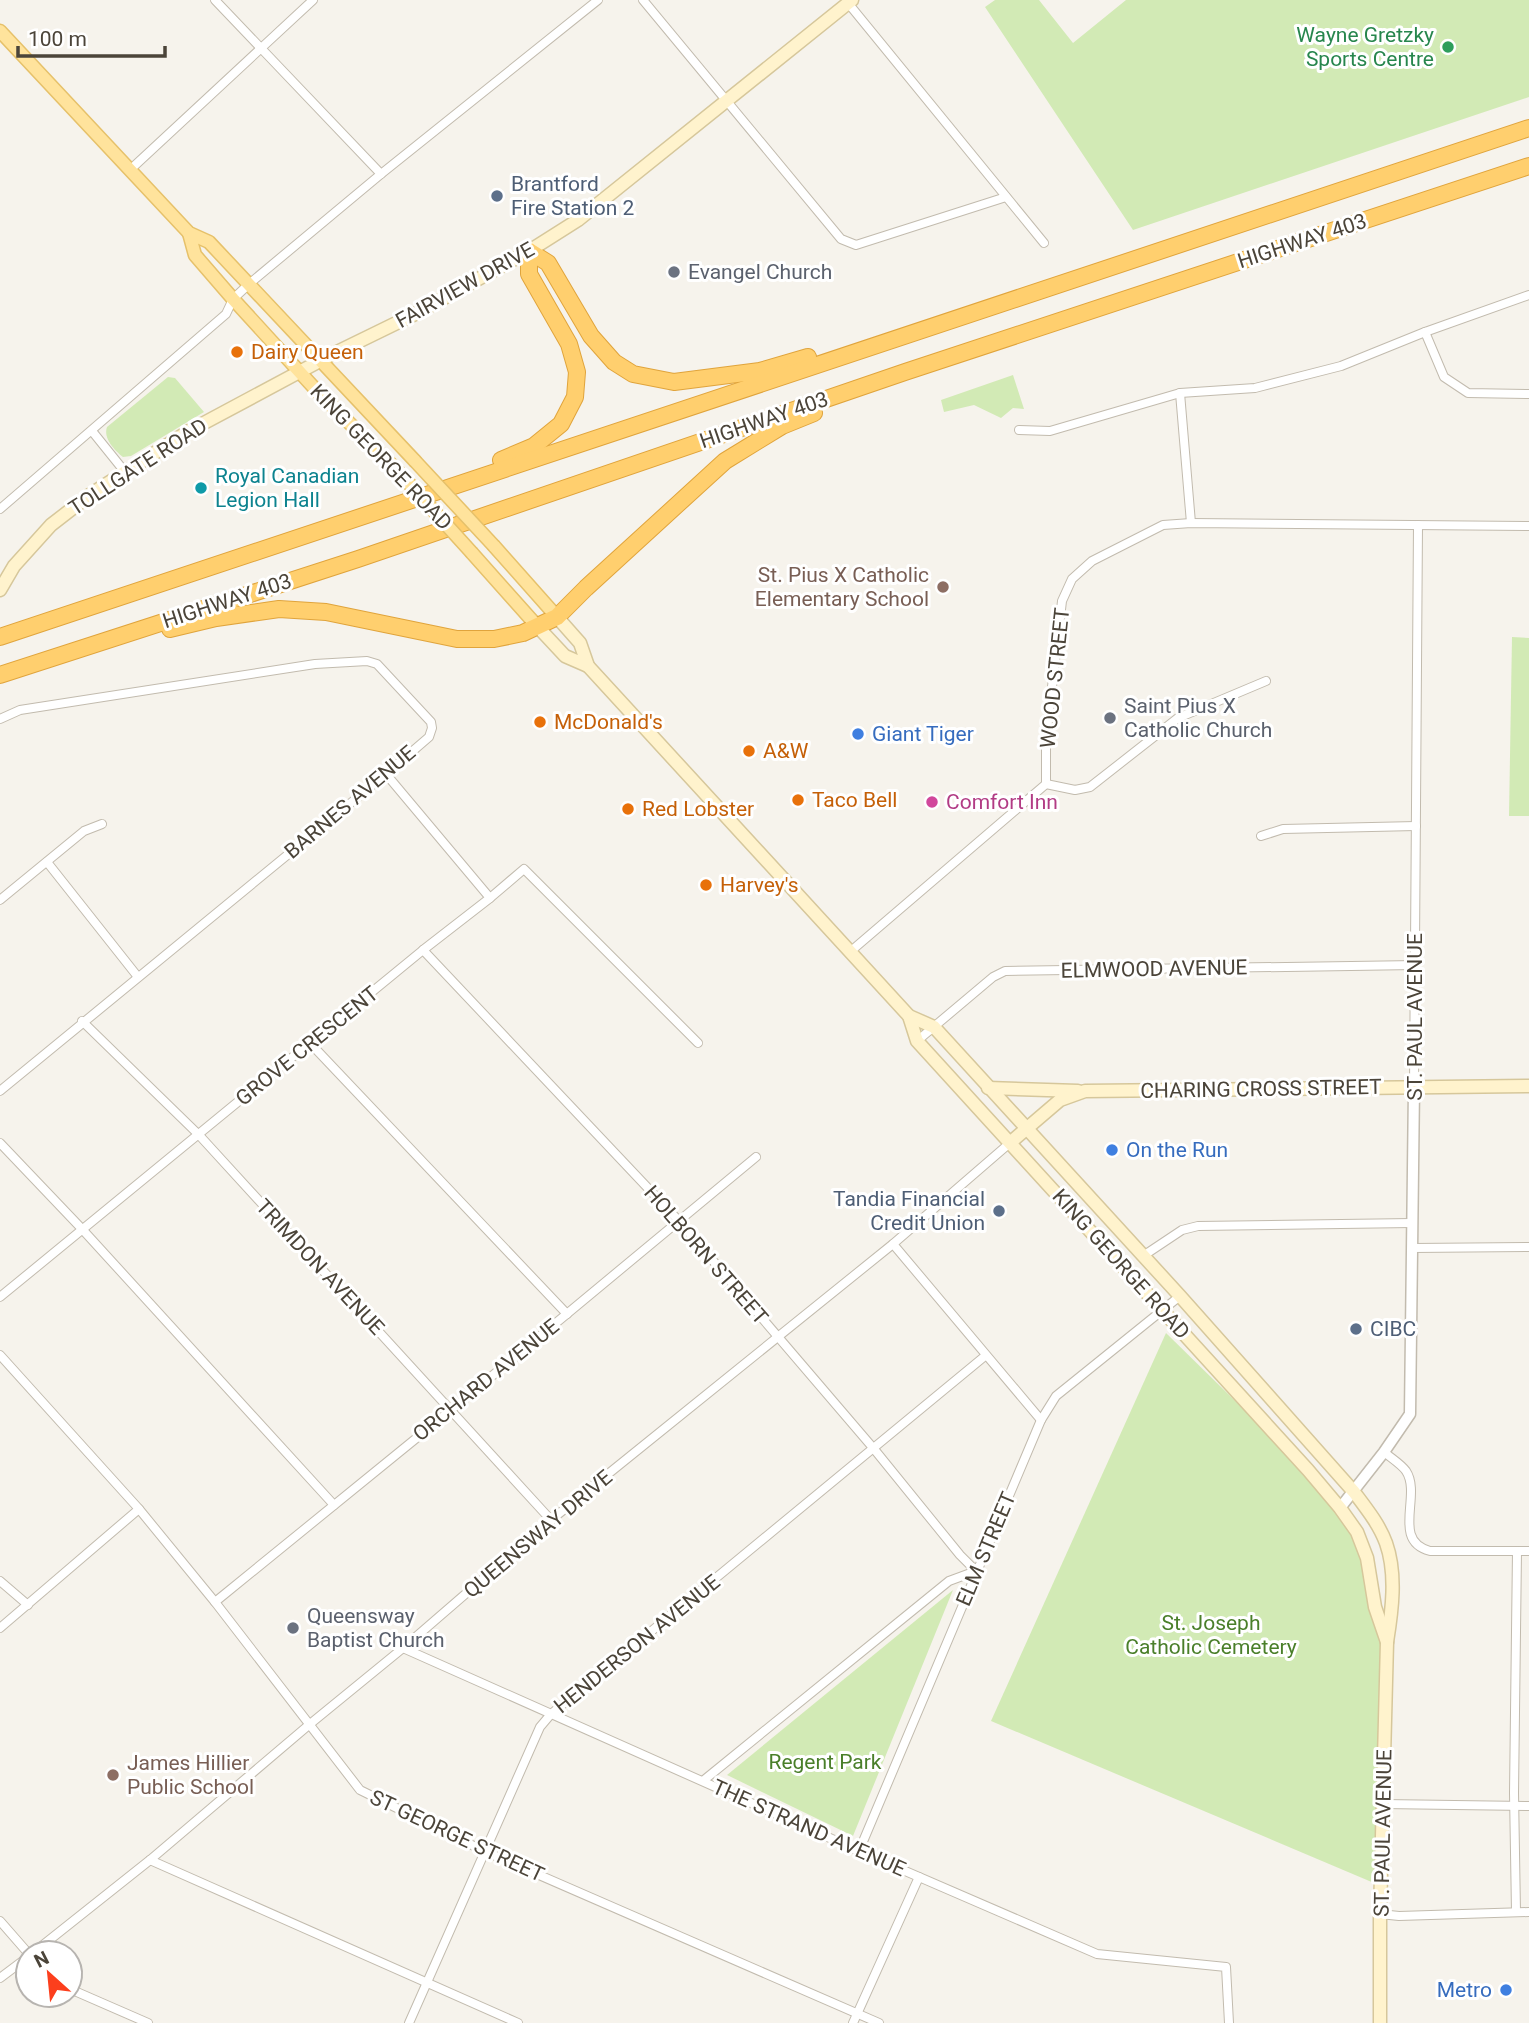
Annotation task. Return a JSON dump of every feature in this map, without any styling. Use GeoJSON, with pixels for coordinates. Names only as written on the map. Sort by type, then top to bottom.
{"type":"FeatureCollection","features":[{"type":"Feature","properties":{"kind":"highway","name":"HIGHWAY 403"},"geometry":{"type":"LineString","coordinates":[[0,637],[1529,128]]}},
{"type":"Feature","properties":{"kind":"highway","name":"HIGHWAY 403"},"geometry":{"type":"LineString","coordinates":[[0,675],[358,559],[905,372],[1529,166]]}},
{"type":"Feature","properties":{"kind":"highway"},"geometry":{"type":"LineString","coordinates":[[529,251],[548,263],[591,336],[614,362],[633,374],[674,382],[760,371],[889,335],[936,325]]}},
{"type":"Feature","properties":{"kind":"highway"},"geometry":{"type":"LineString","coordinates":[[449,487],[475,471],[534,446],[561,424],[575,397],[577,372],[569,344],[529,274],[529,251]]}},
{"type":"Feature","properties":{"kind":"highway"},"geometry":{"type":"LineString","coordinates":[[110,638],[136,637],[216,618],[279,609],[326,612],[457,639],[494,639],[523,633],[557,618],[586,588],[725,461],[782,426],[876,388],[905,372]]}},
{"type":"Feature","properties":{"kind":"main road","name":"FAIRVIEW DRIVE"},"geometry":{"type":"LineString","coordinates":[[300,372],[415,314],[529,251],[578,220],[850,1]]}},
{"type":"Feature","properties":{"kind":"main road","name":"KING GEORGE ROAD"},"geometry":{"type":"LineString","coordinates":[[0,31],[189,233],[209,242],[494,546],[580,643],[588,666],[909,1016],[933,1027],[1180,1296],[1354,1492]]}},
{"type":"Feature","properties":{"kind":"main road","name":"KING GEORGE ROAD"},"geometry":{"type":"LineString","coordinates":[[189,233],[195,255],[300,372],[395,468],[565,656],[588,666]]}},
{"type":"Feature","properties":{"kind":"main road","name":"TOLLGATE ROAD"},"geometry":{"type":"LineString","coordinates":[[0,590],[14,566],[51,525],[91,495],[207,420],[300,372]]}},
{"type":"Feature","properties":{"kind":"main road","name":"KING GEORGE ROAD"},"geometry":{"type":"LineString","coordinates":[[909,1016],[917,1041],[1340,1508]]}},
{"type":"Feature","properties":{"kind":"main road","name":"CHARING CROSS STREET"},"geometry":{"type":"LineString","coordinates":[[1011,1142],[1060,1100],[1086,1091],[1529,1086]]}},
{"type":"Feature","properties":{"kind":"main road"},"geometry":{"type":"LineString","coordinates":[[988,1088],[1086,1091]]}},
{"type":"Feature","properties":{"kind":"main road","name":"ST. PAUL AVENUE"},"geometry":{"type":"LineString","coordinates":[[1354,1492],[1372,1515],[1387,1544],[1393,1606],[1387,1642],[1380,2023]]}},
{"type":"Feature","properties":{"kind":"main road","name":"ST. PAUL AVENUE"},"geometry":{"type":"LineString","coordinates":[[1340,1508],[1357,1532],[1367,1558],[1375,1607],[1387,1642]]}},
{"type":"Feature","properties":{"kind":"street"},"geometry":{"type":"LineString","coordinates":[[215,0],[381,174]]}},
{"type":"Feature","properties":{"kind":"street"},"geometry":{"type":"LineString","coordinates":[[131,169],[313,0]]}},
{"type":"Feature","properties":{"kind":"street"},"geometry":{"type":"LineString","coordinates":[[0,509],[226,314],[233,299],[249,284],[598,0]]}},
{"type":"Feature","properties":{"kind":"street"},"geometry":{"type":"LineString","coordinates":[[643,0],[841,239],[856,245],[1006,197]]}},
{"type":"Feature","properties":{"kind":"street"},"geometry":{"type":"LineString","coordinates":[[850,1],[1044,243]]}},
{"type":"Feature","properties":{"kind":"street"},"geometry":{"type":"LineString","coordinates":[[1019,430],[1049,431],[1180,393],[1255,388],[1341,366],[1425,332],[1529,295]]}},
{"type":"Feature","properties":{"kind":"street"},"geometry":{"type":"LineString","coordinates":[[1425,332],[1444,377],[1468,393],[1529,394]]}},
{"type":"Feature","properties":{"kind":"street"},"geometry":{"type":"LineString","coordinates":[[1180,393],[1191,523]]}},
{"type":"Feature","properties":{"kind":"street"},"geometry":{"type":"LineString","coordinates":[[92,431],[125,472]]}},
{"type":"Feature","properties":{"kind":"street","name":"WOOD STREET"},"geometry":{"type":"LineString","coordinates":[[1046,784],[1046,738],[1062,601],[1072,579],[1091,561],[1163,525],[1529,526]]}},
{"type":"Feature","properties":{"kind":"street","name":"ST. PAUL AVENUE"},"geometry":{"type":"LineString","coordinates":[[1340,1508],[1410,1415],[1418,525]]}},
{"type":"Feature","properties":{"kind":"street","name":"BARNES AVENUE"},"geometry":{"type":"LineString","coordinates":[[0,719],[20,710],[314,664],[367,661],[377,664],[431,722],[432,728],[429,737],[386,774],[0,1091]]}},
{"type":"Feature","properties":{"kind":"street"},"geometry":{"type":"LineString","coordinates":[[850,951],[1046,784],[1075,790],[1090,787],[1178,718],[1266,681]]}},
{"type":"Feature","properties":{"kind":"street"},"geometry":{"type":"LineString","coordinates":[[386,774],[490,898]]}},
{"type":"Feature","properties":{"kind":"street"},"geometry":{"type":"LineString","coordinates":[[0,900],[84,831],[102,824]]}},
{"type":"Feature","properties":{"kind":"street"},"geometry":{"type":"LineString","coordinates":[[1261,836],[1283,829],[1416,826]]}},
{"type":"Feature","properties":{"kind":"street"},"geometry":{"type":"LineString","coordinates":[[47,862],[138,977]]}},
{"type":"Feature","properties":{"kind":"street","name":"GROVE CRESCENT"},"geometry":{"type":"LineString","coordinates":[[0,1297],[524,869],[698,1043]]}},
{"type":"Feature","properties":{"kind":"street","name":"HOLBORN STREET"},"geometry":{"type":"LineString","coordinates":[[423,950],[678,1221],[976,1571]]}},
{"type":"Feature","properties":{"kind":"street","name":"ELMWOOD AVENUE"},"geometry":{"type":"LineString","coordinates":[[917,1041],[993,977],[1005,971],[1416,965]]}},
{"type":"Feature","properties":{"kind":"street","name":"TRIMDON AVENUE"},"geometry":{"type":"LineString","coordinates":[[82,1021],[199,1135],[551,1520]]}},
{"type":"Feature","properties":{"kind":"street"},"geometry":{"type":"LineString","coordinates":[[310,1043],[567,1314]]}},
{"type":"Feature","properties":{"kind":"street","name":"QUEENSWAY DRIVE"},"geometry":{"type":"LineString","coordinates":[[49,1939],[150,1860],[551,1520],[892,1244],[1011,1142]]}},
{"type":"Feature","properties":{"kind":"street"},"geometry":{"type":"LineString","coordinates":[[0,1143],[334,1505]]}},
{"type":"Feature","properties":{"kind":"street","name":"ORCHARD AVENUE"},"geometry":{"type":"LineString","coordinates":[[215,1602],[756,1157]]}},
{"type":"Feature","properties":{"kind":"street"},"geometry":{"type":"LineString","coordinates":[[1143,1256],[1182,1230],[1198,1226],[1412,1223]]}},
{"type":"Feature","properties":{"kind":"street"},"geometry":{"type":"LineString","coordinates":[[892,1244],[1041,1420]]}},
{"type":"Feature","properties":{"kind":"street"},"geometry":{"type":"LineString","coordinates":[[1413,1248],[1529,1247]]}},
{"type":"Feature","properties":{"kind":"street","name":"ELM STREET"},"geometry":{"type":"LineString","coordinates":[[859,1851],[1041,1420],[1056,1396],[1180,1296]]}},
{"type":"Feature","properties":{"kind":"street","name":"ST GEORGE STREET"},"geometry":{"type":"LineString","coordinates":[[0,1355],[139,1509],[215,1602],[359,1790],[484,1852],[879,2023]]}},
{"type":"Feature","properties":{"kind":"street","name":"HENDERSON AVENUE"},"geometry":{"type":"LineString","coordinates":[[409,2023],[540,1727],[551,1714],[985,1356]]}},
{"type":"Feature","properties":{"kind":"street"},"geometry":{"type":"LineString","coordinates":[[1384,1452],[1406,1471],[1411,1485],[1409,1529],[1420,1548],[1529,1551]]}},
{"type":"Feature","properties":{"kind":"street"},"geometry":{"type":"LineString","coordinates":[[0,1628],[139,1509]]}},
{"type":"Feature","properties":{"kind":"street"},"geometry":{"type":"LineString","coordinates":[[1516,1912],[1514,1806],[1517,1551]]}},
{"type":"Feature","properties":{"kind":"street"},"geometry":{"type":"LineString","coordinates":[[704,1780],[949,1581],[976,1571]]}},
{"type":"Feature","properties":{"kind":"street"},"geometry":{"type":"LineString","coordinates":[[0,1581],[28,1605]]}},
{"type":"Feature","properties":{"kind":"street","name":"THE STRAND AVENUE"},"geometry":{"type":"LineString","coordinates":[[403,1648],[1097,1954],[1226,1966],[1229,2023]]}},
{"type":"Feature","properties":{"kind":"street"},"geometry":{"type":"LineString","coordinates":[[1384,1804],[1529,1806]]}},
{"type":"Feature","properties":{"kind":"street"},"geometry":{"type":"LineString","coordinates":[[150,1860],[519,2023]]}},
{"type":"Feature","properties":{"kind":"street"},"geometry":{"type":"LineString","coordinates":[[853,2023],[919,1877]]}},
{"type":"Feature","properties":{"kind":"street"},"geometry":{"type":"LineString","coordinates":[[1380,1914],[1399,1916],[1529,1912]]}},
{"type":"Feature","properties":{"kind":"street"},"geometry":{"type":"LineString","coordinates":[[0,1922],[16,1939]]}},
{"type":"Feature","properties":{"kind":"street","name":"QUEENSWAY DRIVE"},"geometry":{"type":"LineString","coordinates":[[0,1978],[14,1967]]}},
{"type":"Feature","properties":{"kind":"street"},"geometry":{"type":"LineString","coordinates":[[84,1995],[148,2023]]}},
{"type":"Feature","properties":{"kind":"green space"},"geometry":{"type":"Polygon","coordinates":[[[995,0],[1039,0],[1073,43],[1126,0],[1529,0],[1529,97],[1133,230],[985,7],[995,0]]]}},
{"type":"Feature","properties":{"kind":"green space"},"geometry":{"type":"Polygon","coordinates":[[[1013,375],[1024,409],[1013,408],[1001,418],[974,405],[944,412],[941,400],[1013,375]]]}},
{"type":"Feature","properties":{"kind":"green space"},"geometry":{"type":"Polygon","coordinates":[[[168,377],[175,378],[204,412],[131,456],[123,457],[108,439],[107,427],[168,377]]]}},
{"type":"Feature","properties":{"kind":"green space"},"geometry":{"type":"Polygon","coordinates":[[[1512,637],[1529,638],[1529,816],[1509,816],[1512,637]]]}},
{"type":"Feature","properties":{"kind":"green space","name":"St. Joseph Catholic Cemetery"},"geometry":{"type":"Polygon","coordinates":[[[1166,1333],[1317,1481],[1364,1553],[1382,1647],[1374,1883],[991,1721],[1166,1333]]]}},
{"type":"Feature","properties":{"kind":"green space","name":"Regent Park"},"geometry":{"type":"Polygon","coordinates":[[[953,1590],[853,1836],[727,1775],[953,1590]]]}},
{"type":"Feature","properties":{"kind":"place","name":"Wayne Gretzky Sports Centre"},"geometry":{"type":"Point","coordinates":[1448,47]}},
{"type":"Feature","properties":{"kind":"place","name":"Brantford Fire Station 2"},"geometry":{"type":"Point","coordinates":[497,196]}},
{"type":"Feature","properties":{"kind":"place","name":"Evangel Church"},"geometry":{"type":"Point","coordinates":[674,272]}},
{"type":"Feature","properties":{"kind":"place","name":"Dairy Queen"},"geometry":{"type":"Point","coordinates":[237,352]}},
{"type":"Feature","properties":{"kind":"place","name":"Royal Canadian Legion Hall"},"geometry":{"type":"Point","coordinates":[201,488]}},
{"type":"Feature","properties":{"kind":"place","name":"St. Pius X Catholic Elementary School"},"geometry":{"type":"Point","coordinates":[943,587]}},
{"type":"Feature","properties":{"kind":"place","name":"Saint Pius X Catholic Church"},"geometry":{"type":"Point","coordinates":[1110,718]}},
{"type":"Feature","properties":{"kind":"place","name":"McDonald's"},"geometry":{"type":"Point","coordinates":[540,722]}},
{"type":"Feature","properties":{"kind":"place","name":"Giant Tiger"},"geometry":{"type":"Point","coordinates":[858,734]}},
{"type":"Feature","properties":{"kind":"place","name":"A&W"},"geometry":{"type":"Point","coordinates":[749,751]}},
{"type":"Feature","properties":{"kind":"place","name":"Taco Bell"},"geometry":{"type":"Point","coordinates":[798,800]}},
{"type":"Feature","properties":{"kind":"place","name":"Comfort Inn"},"geometry":{"type":"Point","coordinates":[932,802]}},
{"type":"Feature","properties":{"kind":"place","name":"Red Lobster"},"geometry":{"type":"Point","coordinates":[628,809]}},
{"type":"Feature","properties":{"kind":"place","name":"Harvey's"},"geometry":{"type":"Point","coordinates":[706,885]}},
{"type":"Feature","properties":{"kind":"place","name":"On the Run"},"geometry":{"type":"Point","coordinates":[1112,1150]}},
{"type":"Feature","properties":{"kind":"place","name":"Tandia Financial Credit Union"},"geometry":{"type":"Point","coordinates":[999,1211]}},
{"type":"Feature","properties":{"kind":"place","name":"CIBC"},"geometry":{"type":"Point","coordinates":[1356,1329]}},
{"type":"Feature","properties":{"kind":"place","name":"Queensway Baptist Church"},"geometry":{"type":"Point","coordinates":[293,1628]}},
{"type":"Feature","properties":{"kind":"place","name":"James Hillier Public School"},"geometry":{"type":"Point","coordinates":[113,1775]}},
{"type":"Feature","properties":{"kind":"place","name":"Metro"},"geometry":{"type":"Point","coordinates":[1506,1990]}}]}
